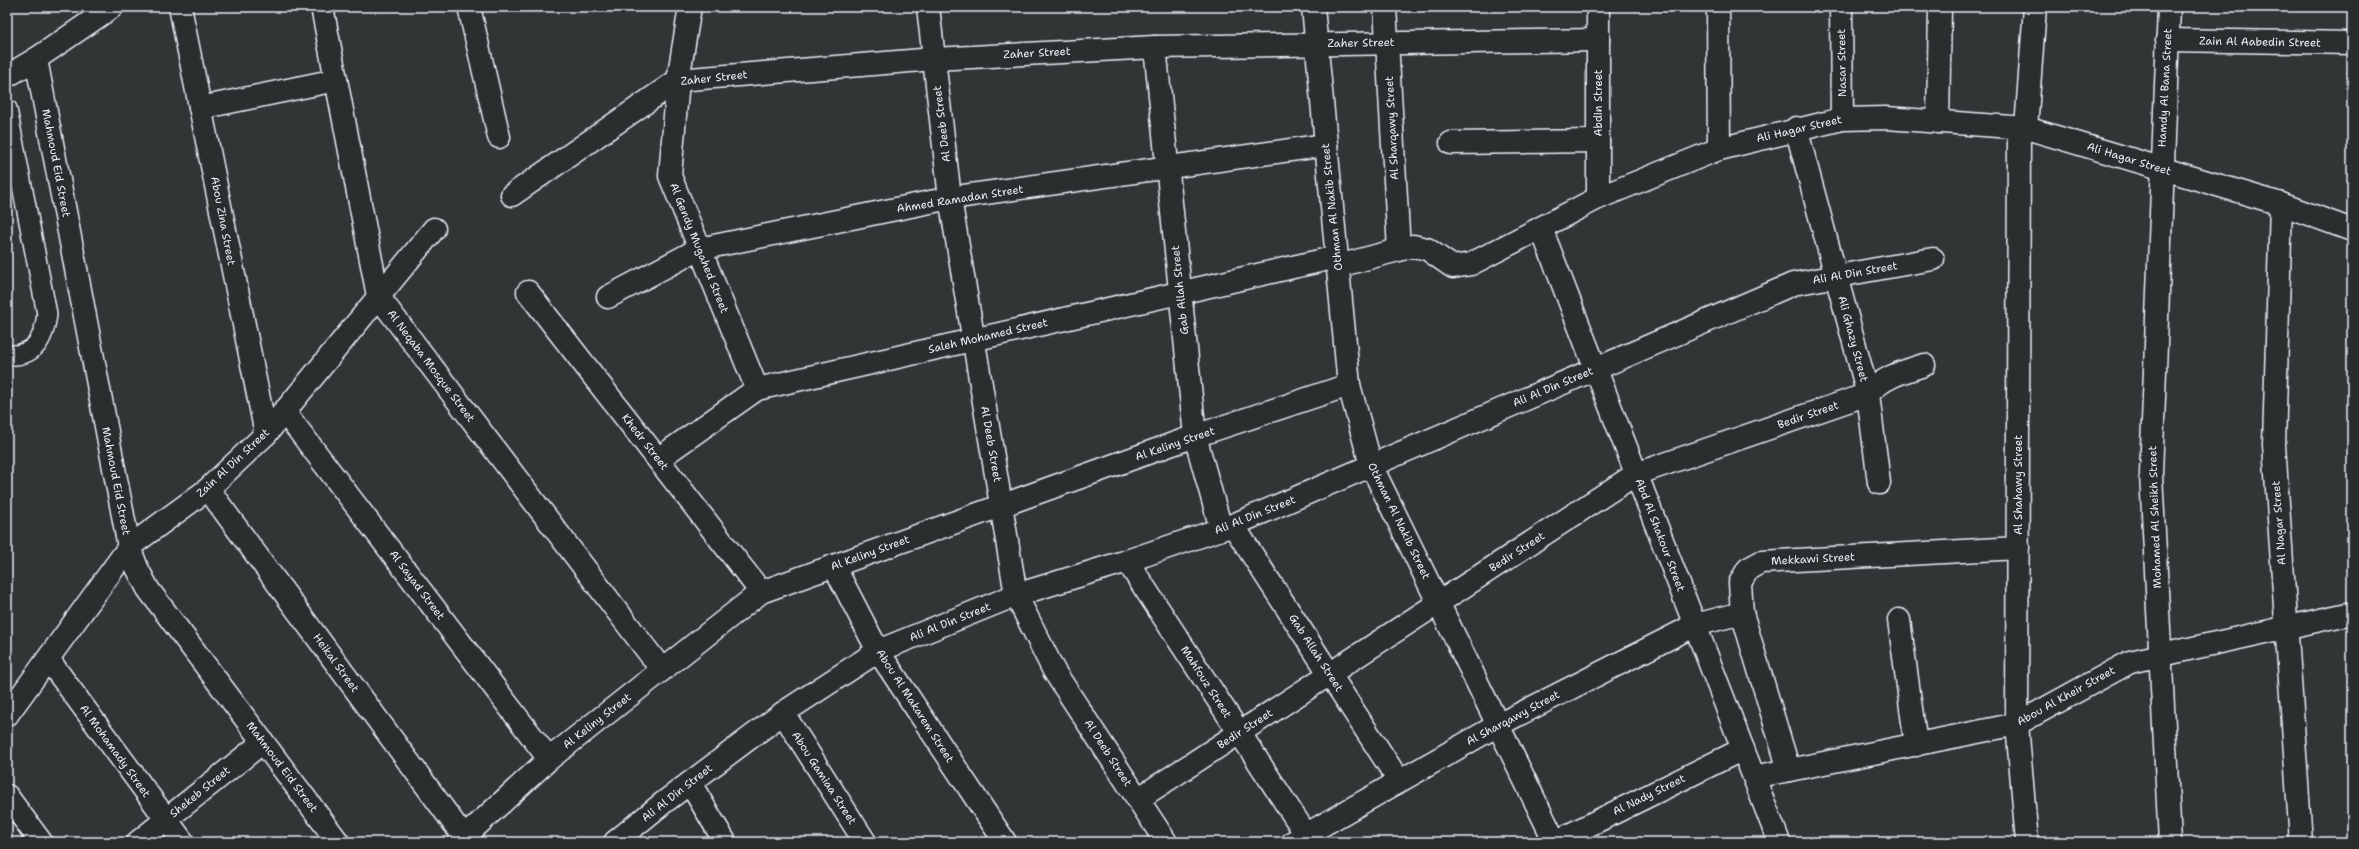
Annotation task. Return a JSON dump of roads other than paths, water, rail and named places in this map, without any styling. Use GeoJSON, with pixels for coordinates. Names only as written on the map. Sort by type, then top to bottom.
{"type":"FeatureCollection","features":[{"type":"Feature","properties":{"kind":"street"},"geometry":{"type":"LineString","coordinates":[[7,76],[36,59],[112,7]]}},
{"type":"Feature","properties":{"kind":"street","name":"Abou Zina Street"},"geometry":{"type":"LineString","coordinates":[[180,7],[266,434]]}},
{"type":"Feature","properties":{"kind":"street","name":"Al Neqaba Mosque Street"},"geometry":{"type":"LineString","coordinates":[[322,7],[378,296],[662,670]]}},
{"type":"Feature","properties":{"kind":"street"},"geometry":{"type":"LineString","coordinates":[[469,7],[499,137]]}},
{"type":"Feature","properties":{"kind":"street","name":"Al Gendy Mugahed Street"},"geometry":{"type":"LineString","coordinates":[[690,7],[678,80],[670,176],[757,389]]}},
{"type":"Feature","properties":{"kind":"street","name":"Al Deeb Street"},"geometry":{"type":"LineString","coordinates":[[928,7],[950,198],[1016,595],[1054,671],[1166,842]]}},
{"type":"Feature","properties":{"kind":"street","name":"Othman Al Nakib Street"},"geometry":{"type":"LineString","coordinates":[[1313,7],[1349,385],[1371,466],[1555,842]]}},
{"type":"Feature","properties":{"kind":"street","name":"Al Sharqawy Street"},"geometry":{"type":"LineString","coordinates":[[1385,7],[1399,250]]}},
{"type":"Feature","properties":{"kind":"street","name":"Abdin Street"},"geometry":{"type":"LineString","coordinates":[[1598,7],[1598,198]]}},
{"type":"Feature","properties":{"kind":"street"},"geometry":{"type":"LineString","coordinates":[[1718,7],[1719,149]]}},
{"type":"Feature","properties":{"kind":"street","name":"Nasar Street"},"geometry":{"type":"LineString","coordinates":[[1841,7],[1842,119]]}},
{"type":"Feature","properties":{"kind":"street"},"geometry":{"type":"LineString","coordinates":[[1938,122],[1940,7]]}},
{"type":"Feature","properties":{"kind":"street","name":"Al Shahawy Street"},"geometry":{"type":"LineString","coordinates":[[2027,842],[2017,724],[2018,548],[2023,128],[2035,7]]}},
{"type":"Feature","properties":{"kind":"street","name":"Hamdy Al Bana Street"},"geometry":{"type":"LineString","coordinates":[[2161,168],[2168,7]]}},
{"type":"Feature","properties":{"kind":"street","name":"Zaher Street"},"geometry":{"type":"LineString","coordinates":[[512,195],[678,80],[934,59],[1155,47],[1387,42],[1598,40]]}},
{"type":"Feature","properties":{"kind":"street","name":"Zain Al Aabedin Street"},"geometry":{"type":"LineString","coordinates":[[2167,40],[2352,44]]}},
{"type":"Feature","properties":{"kind":"street","name":"Gab Allah Street"},"geometry":{"type":"LineString","coordinates":[[1155,47],[1195,436],[1227,527],[1329,674],[1399,781]]}},
{"type":"Feature","properties":{"kind":"street","name":"Mahmoud Eid Street"},"geometry":{"type":"LineString","coordinates":[[36,59],[129,547],[137,568],[148,589],[338,842]]}},
{"type":"Feature","properties":{"kind":"street"},"geometry":{"type":"LineString","coordinates":[[200,108],[336,80]]}},
{"type":"Feature","properties":{"kind":"street","name":"Ali Hagar Street"},"geometry":{"type":"LineString","coordinates":[[1337,262],[1413,246],[1427,249],[1454,267],[1471,264],[1598,198],[1719,149],[1796,128],[1842,119],[1886,118],[2023,128],[2281,204],[2352,230]]}},
{"type":"Feature","properties":{"kind":"street","name":"Ali Ghazy Street"},"geometry":{"type":"LineString","coordinates":[[1796,128],[1868,394],[1880,483]]}},
{"type":"Feature","properties":{"kind":"street"},"geometry":{"type":"LineString","coordinates":[[1450,143],[1598,142]]}},
{"type":"Feature","properties":{"kind":"street","name":"Ahmed Ramadan Street"},"geometry":{"type":"LineString","coordinates":[[608,298],[700,249],[950,198],[1326,145]]}},
{"type":"Feature","properties":{"kind":"street","name":"Mohamed Al Sheikh Street"},"geometry":{"type":"LineString","coordinates":[[2161,168],[2151,474],[2170,842]]}},
{"type":"Feature","properties":{"kind":"street","name":"Al Nagar Street"},"geometry":{"type":"LineString","coordinates":[[2281,204],[2274,445],[2301,842]]}},
{"type":"Feature","properties":{"kind":"street","name":"Abd Al Shakour Street"},"geometry":{"type":"LineString","coordinates":[[1541,228],[1779,842]]}},
{"type":"Feature","properties":{"kind":"street","name":"Zain Al Din Street"},"geometry":{"type":"LineString","coordinates":[[7,715],[129,547],[208,489],[266,434],[434,229]]}},
{"type":"Feature","properties":{"kind":"street","name":"Ali Al Din Street"},"geometry":{"type":"LineString","coordinates":[[615,842],[783,713],[878,651],[1016,595],[1127,561],[1227,527],[1793,284],[1933,259]]}},
{"type":"Feature","properties":{"kind":"street","name":"Saleh Mohamed Street"},"geometry":{"type":"LineString","coordinates":[[658,459],[757,389],[1180,293],[1337,262]]}},
{"type":"Feature","properties":{"kind":"street","name":"Khedr Street"},"geometry":{"type":"LineString","coordinates":[[528,292],[761,592]]}},
{"type":"Feature","properties":{"kind":"street","name":"Bedir Street"},"geometry":{"type":"LineString","coordinates":[[1138,799],[1636,474],[1868,394],[1877,384],[1890,376],[1924,365]]}},
{"type":"Feature","properties":{"kind":"street","name":"Al Keliny Street"},"geometry":{"type":"LineString","coordinates":[[462,840],[549,759],[761,592],[1195,436],[1349,385]]}},
{"type":"Feature","properties":{"kind":"street","name":"Al Sayad Street"},"geometry":{"type":"LineString","coordinates":[[284,411],[549,759]]}},
{"type":"Feature","properties":{"kind":"street","name":"Heikal Street"},"geometry":{"type":"LineString","coordinates":[[208,489],[462,840]]}},
{"type":"Feature","properties":{"kind":"street","name":"Mekkawi Street"},"geometry":{"type":"LineString","coordinates":[[1789,770],[1742,614],[1740,583],[1748,570],[1762,562],[2018,548]]}},
{"type":"Feature","properties":{"kind":"street","name":"Mahfouz Street"},"geometry":{"type":"LineString","coordinates":[[1127,561],[1239,733],[1303,839]]}},
{"type":"Feature","properties":{"kind":"street","name":"Abou Al Makarem Street"},"geometry":{"type":"LineString","coordinates":[[834,566],[878,651],[1005,842]]}},
{"type":"Feature","properties":{"kind":"street","name":"Abou Al Kheir Street"},"geometry":{"type":"LineString","coordinates":[[1754,777],[2017,724],[2130,662],[2352,613]]}},
{"type":"Feature","properties":{"kind":"street","name":"Al Sharqawy Street"},"geometry":{"type":"LineString","coordinates":[[1303,839],[1399,781],[1498,725],[1695,625],[1742,614]]}},
{"type":"Feature","properties":{"kind":"street"},"geometry":{"type":"LineString","coordinates":[[1899,620],[1916,745]]}},
{"type":"Feature","properties":{"kind":"street","name":"Al Mohamady Street"},"geometry":{"type":"LineString","coordinates":[[48,659],[183,842]]}},
{"type":"Feature","properties":{"kind":"street","name":"Abou Gamiaa Street"},"geometry":{"type":"LineString","coordinates":[[783,713],[865,842]]}},
{"type":"Feature","properties":{"kind":"street","name":"Shekeb Street"},"geometry":{"type":"LineString","coordinates":[[138,842],[263,742]]}},
{"type":"Feature","properties":{"kind":"street","name":"Al Nady Street"},"geometry":{"type":"LineString","coordinates":[[1555,842],[1742,749]]}},
{"type":"Feature","properties":{"kind":"street"},"geometry":{"type":"LineString","coordinates":[[690,783],[725,842]]}},
{"type":"Feature","properties":{"kind":"street"},"geometry":{"type":"LineString","coordinates":[[7,796],[41,842]]}},
{"type":"Feature","properties":{"kind":"lane"},"geometry":{"type":"LineString","coordinates":[[7,110],[47,314],[45,333],[34,347],[18,355],[7,355]]}}]}
